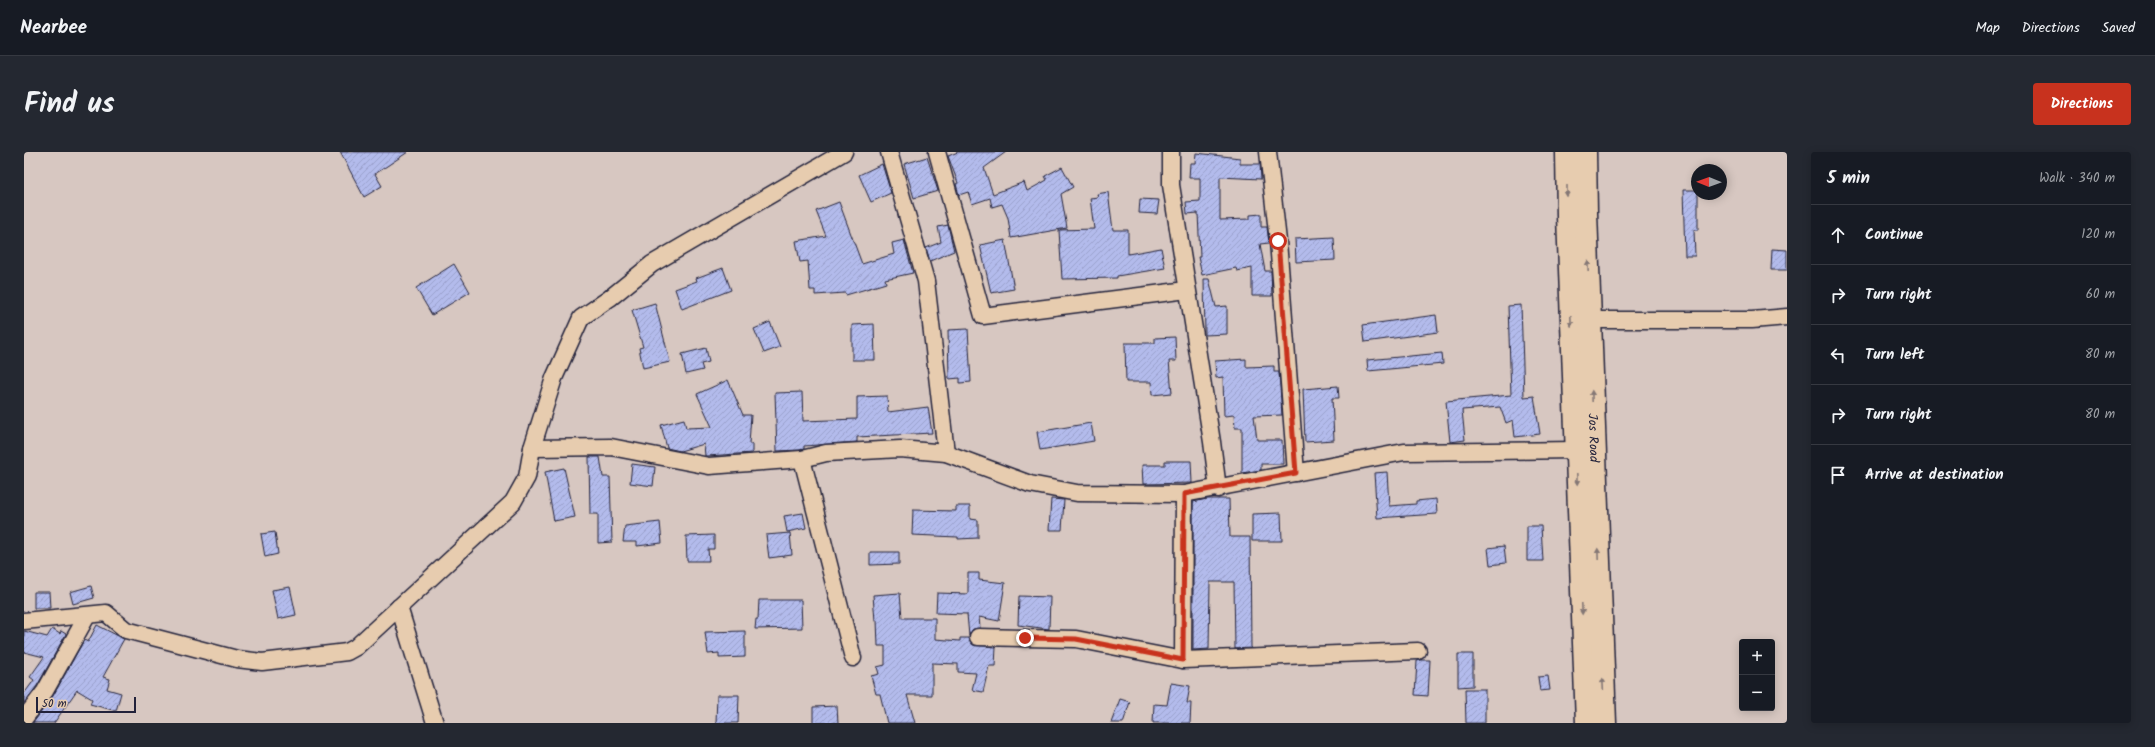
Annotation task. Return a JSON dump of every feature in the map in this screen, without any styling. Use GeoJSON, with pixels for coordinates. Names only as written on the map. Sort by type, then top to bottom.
{"type":"FeatureCollection","features":[{"type":"Feature","properties":{"kind":"highway","name":"Jos Road"},"geometry":{"type":"LineString","coordinates":[[1567,152],[1568,223],[1587,723]]}},
{"type":"Feature","properties":{"kind":"highway","name":"Jos Road"},"geometry":{"type":"LineString","coordinates":[[1585,152],[1605,723]]}},
{"type":"Feature","properties":{"kind":"street"},"geometry":{"type":"LineString","coordinates":[[24,621],[106,613],[126,630],[237,659],[262,662],[347,652],[356,647],[513,502],[527,477],[532,448],[554,378],[581,318],[610,298],[652,264],[844,152]]}},
{"type":"Feature","properties":{"kind":"street"},"geometry":{"type":"LineString","coordinates":[[889,152],[926,281],[946,453]]}},
{"type":"Feature","properties":{"kind":"street"},"geometry":{"type":"LineString","coordinates":[[937,152],[983,316],[1187,290]]}},
{"type":"Feature","properties":{"kind":"street"},"geometry":{"type":"LineString","coordinates":[[1171,152],[1171,185],[1212,442],[1218,489]]}},
{"type":"Feature","properties":{"kind":"street"},"geometry":{"type":"LineString","coordinates":[[1268,152],[1278,241],[1296,473]]}},
{"type":"Feature","properties":{"kind":"street"},"geometry":{"type":"LineString","coordinates":[[1590,320],[1752,320],[1787,317]]}},
{"type":"Feature","properties":{"kind":"street"},"geometry":{"type":"LineString","coordinates":[[532,448],[611,446],[709,466],[802,459],[826,453],[900,448],[946,453],[1030,484],[1077,493],[1184,494],[1218,489],[1404,452],[1576,450]]}},
{"type":"Feature","properties":{"kind":"street"},"geometry":{"type":"LineString","coordinates":[[802,459],[853,658]]}},
{"type":"Feature","properties":{"kind":"street"},"geometry":{"type":"LineString","coordinates":[[1183,660],[1184,494]]}},
{"type":"Feature","properties":{"kind":"street"},"geometry":{"type":"LineString","coordinates":[[399,607],[435,723]]}},
{"type":"Feature","properties":{"kind":"street"},"geometry":{"type":"LineString","coordinates":[[24,718],[44,691],[87,616]]}},
{"type":"Feature","properties":{"kind":"street"},"geometry":{"type":"LineString","coordinates":[[978,638],[1076,639],[1183,660],[1418,651]]}},
{"type":"Feature","properties":{"kind":"building"},"geometry":{"type":"Polygon","coordinates":[[[340,152],[408,152],[375,174],[382,186],[364,197],[340,152]]]}},
{"type":"Feature","properties":{"kind":"building"},"geometry":{"type":"Polygon","coordinates":[[[958,152],[1006,152],[984,168],[993,194],[1024,182],[1027,191],[1047,180],[1045,176],[1062,167],[1073,187],[1061,194],[1067,228],[1011,238],[1008,218],[1002,204],[992,207],[990,198],[972,204],[968,192],[959,195],[956,184],[958,183],[948,156],[958,152]]]}},
{"type":"Feature","properties":{"kind":"building"},"geometry":{"type":"Polygon","coordinates":[[[1196,153],[1240,158],[1240,164],[1260,164],[1261,179],[1220,177],[1220,220],[1250,219],[1250,215],[1261,214],[1261,227],[1267,227],[1269,243],[1260,244],[1265,271],[1271,271],[1272,296],[1252,296],[1252,268],[1237,271],[1236,268],[1202,275],[1198,257],[1200,257],[1198,213],[1187,214],[1186,202],[1200,201],[1200,178],[1189,178],[1190,163],[1195,163],[1196,153]]]}},
{"type":"Feature","properties":{"kind":"building"},"geometry":{"type":"Polygon","coordinates":[[[927,157],[938,191],[914,198],[904,164],[927,157]]]}},
{"type":"Feature","properties":{"kind":"building"},"geometry":{"type":"Polygon","coordinates":[[[882,164],[891,193],[871,202],[859,175],[882,164]]]}},
{"type":"Feature","properties":{"kind":"building"},"geometry":{"type":"Polygon","coordinates":[[[1683,190],[1691,190],[1691,200],[1698,200],[1698,230],[1694,230],[1695,256],[1685,256],[1683,190]]]}},
{"type":"Feature","properties":{"kind":"building"},"geometry":{"type":"Polygon","coordinates":[[[1108,192],[1113,230],[1128,230],[1128,254],[1161,248],[1165,268],[1117,276],[1117,278],[1062,279],[1059,230],[1094,229],[1090,198],[1098,197],[1097,194],[1108,192]]]}},
{"type":"Feature","properties":{"kind":"building"},"geometry":{"type":"Polygon","coordinates":[[[1140,199],[1159,200],[1157,214],[1139,213],[1140,199]]]}},
{"type":"Feature","properties":{"kind":"building"},"geometry":{"type":"Polygon","coordinates":[[[839,202],[862,264],[894,254],[892,243],[904,240],[913,273],[885,279],[886,283],[846,295],[845,293],[815,295],[815,290],[810,290],[808,261],[800,262],[796,241],[826,236],[816,211],[839,202]]]}},
{"type":"Feature","properties":{"kind":"building"},"geometry":{"type":"Polygon","coordinates":[[[948,225],[954,251],[930,261],[926,248],[941,242],[938,227],[948,225]]]}},
{"type":"Feature","properties":{"kind":"building"},"geometry":{"type":"Polygon","coordinates":[[[1334,237],[1335,260],[1296,262],[1295,239],[1334,237]]]}},
{"type":"Feature","properties":{"kind":"building"},"geometry":{"type":"Polygon","coordinates":[[[1005,240],[1014,289],[991,293],[980,245],[1005,240]]]}},
{"type":"Feature","properties":{"kind":"building"},"geometry":{"type":"Polygon","coordinates":[[[1772,249],[1787,250],[1787,270],[1771,270],[1772,249]]]}},
{"type":"Feature","properties":{"kind":"building"},"geometry":{"type":"Polygon","coordinates":[[[454,264],[470,292],[432,315],[416,288],[454,264]]]}},
{"type":"Feature","properties":{"kind":"building"},"geometry":{"type":"Polygon","coordinates":[[[723,268],[731,290],[682,309],[675,289],[697,281],[696,278],[723,268]]]}},
{"type":"Feature","properties":{"kind":"building"},"geometry":{"type":"Polygon","coordinates":[[[1204,279],[1209,279],[1216,307],[1227,306],[1227,334],[1205,335],[1204,279]]]}},
{"type":"Feature","properties":{"kind":"building"},"geometry":{"type":"Polygon","coordinates":[[[655,303],[670,362],[643,368],[639,348],[643,347],[632,310],[655,303]]]}},
{"type":"Feature","properties":{"kind":"building"},"geometry":{"type":"Polygon","coordinates":[[[1521,305],[1524,397],[1534,396],[1540,434],[1515,437],[1513,420],[1506,423],[1500,407],[1462,410],[1465,440],[1450,442],[1446,401],[1511,395],[1508,306],[1521,305]]]}},
{"type":"Feature","properties":{"kind":"building"},"geometry":{"type":"Polygon","coordinates":[[[1436,315],[1438,332],[1365,342],[1363,325],[1436,315]]]}},
{"type":"Feature","properties":{"kind":"building"},"geometry":{"type":"Polygon","coordinates":[[[770,322],[780,347],[764,353],[754,329],[770,322]]]}},
{"type":"Feature","properties":{"kind":"building"},"geometry":{"type":"Polygon","coordinates":[[[874,324],[875,360],[852,360],[852,325],[874,324]]]}},
{"type":"Feature","properties":{"kind":"building"},"geometry":{"type":"Polygon","coordinates":[[[968,329],[971,382],[960,383],[960,378],[949,379],[948,330],[968,329]]]}},
{"type":"Feature","properties":{"kind":"building"},"geometry":{"type":"Polygon","coordinates":[[[1175,337],[1176,361],[1169,361],[1172,393],[1152,395],[1151,382],[1126,382],[1125,343],[1155,343],[1155,338],[1175,337]]]}},
{"type":"Feature","properties":{"kind":"building"},"geometry":{"type":"Polygon","coordinates":[[[706,348],[709,362],[701,364],[703,370],[686,374],[682,354],[706,348]]]}},
{"type":"Feature","properties":{"kind":"building"},"geometry":{"type":"Polygon","coordinates":[[[1442,353],[1443,364],[1368,371],[1367,360],[1442,353]]]}},
{"type":"Feature","properties":{"kind":"building"},"geometry":{"type":"Polygon","coordinates":[[[1246,359],[1246,367],[1274,366],[1274,372],[1279,372],[1282,415],[1254,416],[1257,440],[1282,440],[1283,464],[1261,464],[1261,470],[1242,473],[1242,428],[1235,428],[1234,415],[1224,416],[1223,377],[1216,378],[1215,361],[1246,359]]]}},
{"type":"Feature","properties":{"kind":"building"},"geometry":{"type":"Polygon","coordinates":[[[728,380],[743,415],[751,415],[749,444],[752,444],[752,453],[705,456],[704,444],[680,451],[667,448],[661,425],[684,419],[686,428],[712,427],[697,394],[728,380]]]}},
{"type":"Feature","properties":{"kind":"building"},"geometry":{"type":"Polygon","coordinates":[[[1338,386],[1339,398],[1332,398],[1334,440],[1305,442],[1303,389],[1338,386]]]}},
{"type":"Feature","properties":{"kind":"building"},"geometry":{"type":"Polygon","coordinates":[[[802,392],[803,421],[857,419],[857,397],[887,396],[888,412],[928,407],[932,433],[857,437],[857,442],[804,446],[804,449],[800,450],[777,451],[775,393],[802,392]]]}},
{"type":"Feature","properties":{"kind":"building"},"geometry":{"type":"Polygon","coordinates":[[[1091,423],[1094,441],[1040,450],[1037,432],[1091,423]]]}},
{"type":"Feature","properties":{"kind":"building"},"geometry":{"type":"Polygon","coordinates":[[[589,457],[600,457],[603,477],[610,477],[612,542],[598,543],[598,514],[590,514],[589,457]]]}},
{"type":"Feature","properties":{"kind":"building"},"geometry":{"type":"Polygon","coordinates":[[[1165,461],[1191,461],[1192,483],[1143,484],[1142,465],[1165,465],[1165,461]]]}},
{"type":"Feature","properties":{"kind":"building"},"geometry":{"type":"Polygon","coordinates":[[[632,464],[655,467],[653,486],[630,483],[632,464]]]}},
{"type":"Feature","properties":{"kind":"building"},"geometry":{"type":"Polygon","coordinates":[[[564,468],[575,517],[554,521],[545,472],[564,468]]]}},
{"type":"Feature","properties":{"kind":"building"},"geometry":{"type":"Polygon","coordinates":[[[1387,472],[1389,506],[1416,504],[1416,501],[1436,499],[1437,514],[1377,518],[1374,473],[1387,472]]]}},
{"type":"Feature","properties":{"kind":"building"},"geometry":{"type":"Polygon","coordinates":[[[1051,499],[1064,500],[1062,530],[1049,530],[1051,499]]]}},
{"type":"Feature","properties":{"kind":"building"},"geometry":{"type":"Polygon","coordinates":[[[1207,499],[1229,499],[1230,537],[1250,537],[1251,648],[1235,649],[1234,582],[1210,582],[1209,649],[1193,650],[1193,502],[1207,499]]]}},
{"type":"Feature","properties":{"kind":"building"},"geometry":{"type":"Polygon","coordinates":[[[956,506],[970,506],[970,519],[978,520],[978,538],[958,539],[958,537],[912,535],[913,510],[956,511],[956,506]]]}},
{"type":"Feature","properties":{"kind":"building"},"geometry":{"type":"Polygon","coordinates":[[[803,513],[806,528],[787,532],[784,516],[803,513]]]}},
{"type":"Feature","properties":{"kind":"building"},"geometry":{"type":"Polygon","coordinates":[[[1281,513],[1282,541],[1252,541],[1252,514],[1281,513]]]}},
{"type":"Feature","properties":{"kind":"building"},"geometry":{"type":"Polygon","coordinates":[[[660,522],[662,543],[637,546],[637,542],[623,542],[625,526],[660,522]]]}},
{"type":"Feature","properties":{"kind":"building"},"geometry":{"type":"Polygon","coordinates":[[[1527,526],[1541,526],[1543,561],[1527,561],[1527,526]]]}},
{"type":"Feature","properties":{"kind":"building"},"geometry":{"type":"Polygon","coordinates":[[[275,532],[278,554],[265,557],[261,534],[275,532]]]}},
{"type":"Feature","properties":{"kind":"building"},"geometry":{"type":"Polygon","coordinates":[[[790,533],[792,555],[769,558],[766,535],[790,533]]]}},
{"type":"Feature","properties":{"kind":"building"},"geometry":{"type":"Polygon","coordinates":[[[714,535],[714,549],[708,549],[709,561],[687,561],[686,536],[714,535]]]}},
{"type":"Feature","properties":{"kind":"building"},"geometry":{"type":"Polygon","coordinates":[[[1504,546],[1506,563],[1490,565],[1488,548],[1504,546]]]}},
{"type":"Feature","properties":{"kind":"building"},"geometry":{"type":"Polygon","coordinates":[[[870,552],[899,552],[899,564],[870,565],[870,552]]]}},
{"type":"Feature","properties":{"kind":"building"},"geometry":{"type":"Polygon","coordinates":[[[968,573],[979,573],[979,580],[1005,583],[999,621],[979,617],[980,628],[973,629],[969,636],[967,614],[936,613],[937,593],[968,594],[968,573]]]}},
{"type":"Feature","properties":{"kind":"building"},"geometry":{"type":"Polygon","coordinates":[[[91,586],[94,598],[73,604],[70,592],[91,586]]]}},
{"type":"Feature","properties":{"kind":"building"},"geometry":{"type":"Polygon","coordinates":[[[290,587],[296,615],[278,619],[272,590],[290,587]]]}},
{"type":"Feature","properties":{"kind":"building"},"geometry":{"type":"Polygon","coordinates":[[[34,592],[49,592],[50,608],[34,608],[34,592]]]}},
{"type":"Feature","properties":{"kind":"building"},"geometry":{"type":"Polygon","coordinates":[[[900,593],[902,618],[935,618],[935,639],[960,641],[960,638],[969,638],[973,645],[996,647],[995,666],[989,666],[983,692],[972,690],[976,673],[958,672],[958,664],[932,663],[932,695],[907,695],[915,723],[887,723],[880,694],[876,694],[871,676],[879,674],[877,667],[885,665],[885,646],[878,646],[877,620],[875,621],[873,595],[900,593]]]}},
{"type":"Feature","properties":{"kind":"building"},"geometry":{"type":"Polygon","coordinates":[[[1019,596],[1050,597],[1049,629],[1018,625],[1019,596]]]}},
{"type":"Feature","properties":{"kind":"building"},"geometry":{"type":"Polygon","coordinates":[[[759,600],[801,600],[802,628],[755,629],[756,619],[758,619],[759,600]]]}},
{"type":"Feature","properties":{"kind":"building"},"geometry":{"type":"Polygon","coordinates":[[[97,625],[124,639],[103,677],[110,679],[107,689],[121,693],[116,711],[90,704],[92,699],[77,690],[54,723],[33,723],[53,696],[84,640],[88,642],[97,625]]]}},
{"type":"Feature","properties":{"kind":"building"},"geometry":{"type":"Polygon","coordinates":[[[52,629],[60,634],[61,631],[66,634],[37,686],[24,703],[24,694],[34,680],[30,677],[44,657],[24,652],[24,631],[47,637],[52,629]]]}},
{"type":"Feature","properties":{"kind":"building"},"geometry":{"type":"Polygon","coordinates":[[[745,631],[745,657],[719,658],[719,653],[708,654],[705,632],[745,631]]]}},
{"type":"Feature","properties":{"kind":"building"},"geometry":{"type":"Polygon","coordinates":[[[1458,654],[1473,654],[1473,686],[1458,687],[1458,654]]]}},
{"type":"Feature","properties":{"kind":"building"},"geometry":{"type":"Polygon","coordinates":[[[1430,660],[1428,696],[1415,695],[1417,661],[1430,660]]]}},
{"type":"Feature","properties":{"kind":"building"},"geometry":{"type":"Polygon","coordinates":[[[1548,676],[1550,690],[1540,691],[1538,677],[1548,676]]]}},
{"type":"Feature","properties":{"kind":"building"},"geometry":{"type":"Polygon","coordinates":[[[1171,683],[1190,686],[1187,703],[1191,703],[1190,723],[1153,723],[1154,704],[1167,705],[1171,683]]]}},
{"type":"Feature","properties":{"kind":"building"},"geometry":{"type":"Polygon","coordinates":[[[1465,689],[1485,689],[1485,723],[1466,723],[1465,689]]]}},
{"type":"Feature","properties":{"kind":"building"},"geometry":{"type":"Polygon","coordinates":[[[717,695],[739,695],[738,723],[716,723],[717,695]]]}},
{"type":"Feature","properties":{"kind":"building"},"geometry":{"type":"Polygon","coordinates":[[[1120,699],[1130,702],[1123,723],[1111,723],[1120,699]]]}},
{"type":"Feature","properties":{"kind":"building"},"geometry":{"type":"Polygon","coordinates":[[[837,706],[838,723],[813,723],[813,707],[837,706]]]}},
{"type":"Feature","properties":{"kind":"route"},"geometry":{"type":"LineString","coordinates":[[1025,638],[1076,639],[1183,660],[1184,494],[1218,489],[1296,473],[1278,241]]}}]}
